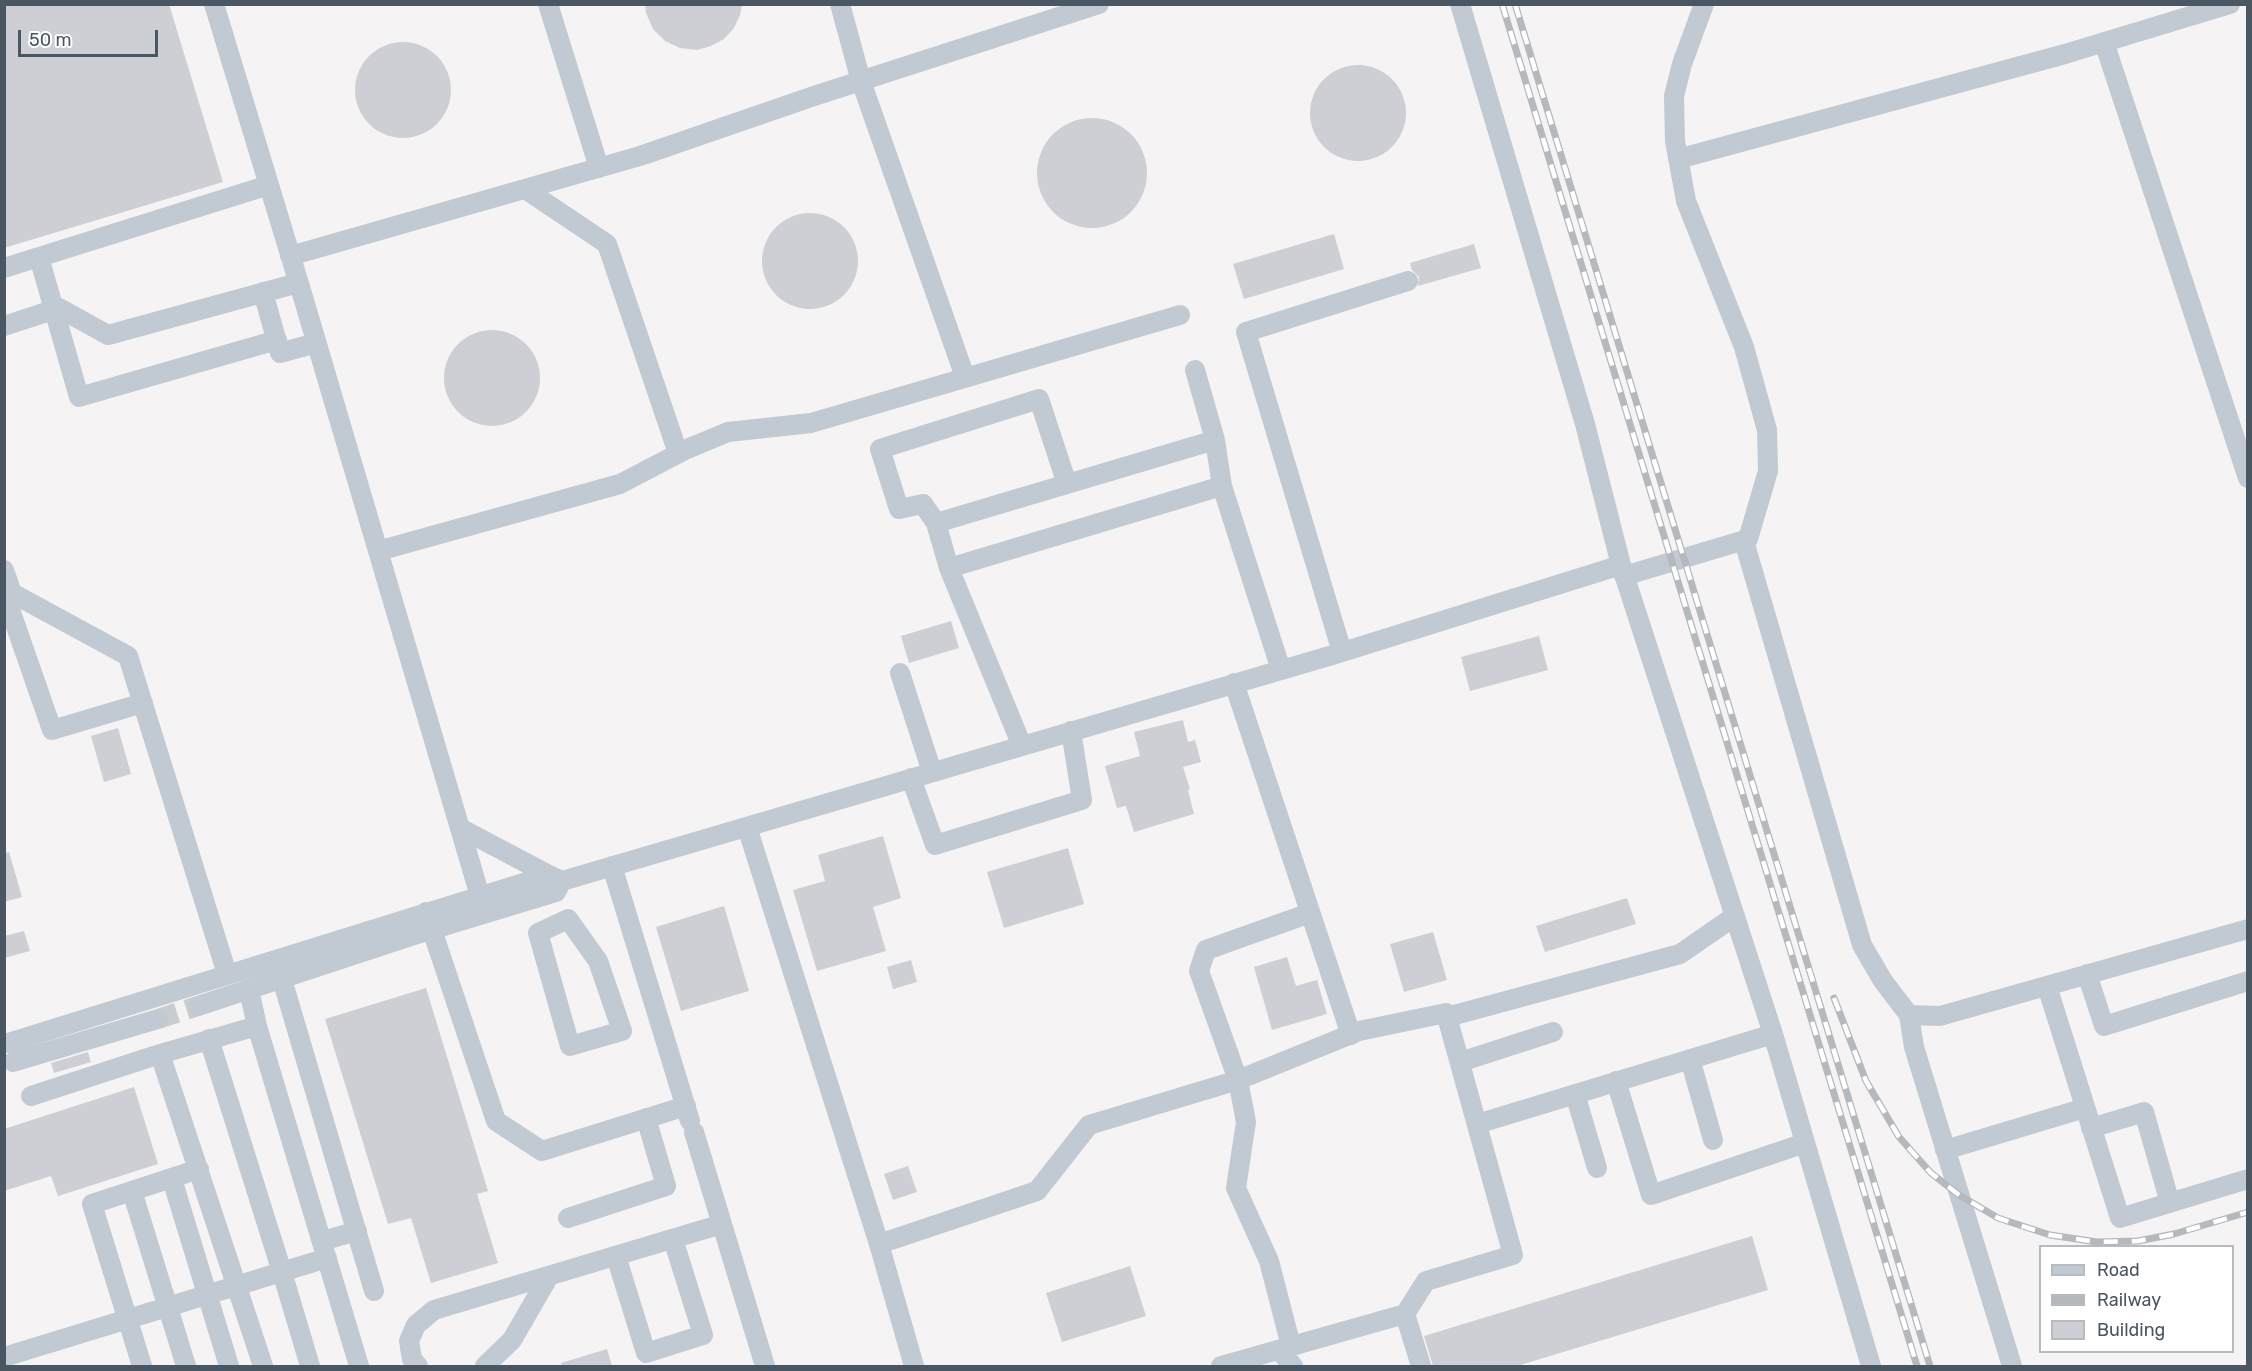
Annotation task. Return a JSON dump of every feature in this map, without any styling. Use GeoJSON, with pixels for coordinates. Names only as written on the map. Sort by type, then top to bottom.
{"type":"FeatureCollection","features":[{"type":"Feature","properties":{"kind":"lane"},"geometry":{"type":"LineString","coordinates":[[214,4],[480,896]]}},
{"type":"Feature","properties":{"kind":"lane"},"geometry":{"type":"LineString","coordinates":[[548,4],[599,168]]}},
{"type":"Feature","properties":{"kind":"lane"},"geometry":{"type":"LineString","coordinates":[[840,4],[861,81],[965,377]]}},
{"type":"Feature","properties":{"kind":"lane"},"geometry":{"type":"LineString","coordinates":[[290,256],[640,156],[1099,4]]}},
{"type":"Feature","properties":{"kind":"lane"},"geometry":{"type":"LineString","coordinates":[[1461,4],[1585,424],[1623,571],[1773,1034],[1871,1366]]}},
{"type":"Feature","properties":{"kind":"lane"},"geometry":{"type":"LineString","coordinates":[[8,1043],[227,974],[429,921],[1342,652],[1623,571],[1748,539],[1768,471],[1767,430],[1744,347],[1686,201],[1675,141],[1674,96],[1682,64],[1704,4]]}},
{"type":"Feature","properties":{"kind":"lane"},"geometry":{"type":"LineString","coordinates":[[1678,159],[2104,42],[2230,4]]}},
{"type":"Feature","properties":{"kind":"lane"},"geometry":{"type":"LineString","coordinates":[[2104,42],[2247,478]]}},
{"type":"Feature","properties":{"kind":"lane"},"geometry":{"type":"LineString","coordinates":[[4,268],[269,185]]}},
{"type":"Feature","properties":{"kind":"lane"},"geometry":{"type":"LineString","coordinates":[[525,189],[607,244],[678,453]]}},
{"type":"Feature","properties":{"kind":"lane"},"geometry":{"type":"LineString","coordinates":[[39,257],[79,397],[277,340]]}},
{"type":"Feature","properties":{"kind":"lane"},"geometry":{"type":"LineString","coordinates":[[1342,652],[1246,332],[1408,281]]}},
{"type":"Feature","properties":{"kind":"lane"},"geometry":{"type":"LineString","coordinates":[[4,326],[59,308],[108,335],[298,283]]}},
{"type":"Feature","properties":{"kind":"lane"},"geometry":{"type":"LineString","coordinates":[[263,292],[280,353],[316,343]]}},
{"type":"Feature","properties":{"kind":"lane"},"geometry":{"type":"LineString","coordinates":[[378,551],[620,484],[678,453],[728,432],[811,423],[1180,315]]}},
{"type":"Feature","properties":{"kind":"lane"},"geometry":{"type":"LineString","coordinates":[[1195,370],[1215,440],[1222,486],[1281,670]]}},
{"type":"Feature","properties":{"kind":"lane"},"geometry":{"type":"LineString","coordinates":[[1022,746],[949,568],[936,523],[923,504],[899,509],[880,449],[1039,399],[1067,484]]}},
{"type":"Feature","properties":{"kind":"lane"},"geometry":{"type":"LineString","coordinates":[[936,523],[1215,440]]}},
{"type":"Feature","properties":{"kind":"lane"},"geometry":{"type":"LineString","coordinates":[[949,568],[1222,486]]}},
{"type":"Feature","properties":{"kind":"lane"},"geometry":{"type":"LineString","coordinates":[[1744,541],[1862,945],[1883,981],[1909,1015],[1914,1047],[2012,1366]]}},
{"type":"Feature","properties":{"kind":"lane"},"geometry":{"type":"LineString","coordinates":[[4,570],[7,595],[52,730],[143,703]]}},
{"type":"Feature","properties":{"kind":"lane"},"geometry":{"type":"LineString","coordinates":[[7,595],[128,656],[227,974]]}},
{"type":"Feature","properties":{"kind":"lane"},"geometry":{"type":"LineString","coordinates":[[900,673],[932,772]]}},
{"type":"Feature","properties":{"kind":"lane"},"geometry":{"type":"LineString","coordinates":[[1234,684],[1351,1035]]}},
{"type":"Feature","properties":{"kind":"lane"},"geometry":{"type":"LineString","coordinates":[[911,778],[934,845],[1082,800],[1071,731]]}},
{"type":"Feature","properties":{"kind":"lane"},"geometry":{"type":"LineString","coordinates":[[747,827],[879,1244],[914,1366]]}},
{"type":"Feature","properties":{"kind":"lane"},"geometry":{"type":"LineString","coordinates":[[460,828],[554,883]]}},
{"type":"Feature","properties":{"kind":"lane"},"geometry":{"type":"LineString","coordinates":[[612,866],[765,1366]]}},
{"type":"Feature","properties":{"kind":"lane"},"geometry":{"type":"LineString","coordinates":[[198,1006],[282,979],[429,921],[480,896],[554,883]]}},
{"type":"Feature","properties":{"kind":"lane"},"geometry":{"type":"LineString","coordinates":[[554,883],[559,923]]}},
{"type":"Feature","properties":{"kind":"lane"},"geometry":{"type":"LineString","coordinates":[[1293,1366],[1285,1348],[1269,1261],[1236,1188],[1246,1122],[1238,1080],[1199,971],[1206,950],[1310,913]]}},
{"type":"Feature","properties":{"kind":"lane"},"geometry":{"type":"LineString","coordinates":[[1447,1017],[1680,954],[1735,916]]}},
{"type":"Feature","properties":{"kind":"lane"},"geometry":{"type":"LineString","coordinates":[[568,919],[598,961],[622,1031],[570,1046],[538,933],[559,923],[568,919]]}},
{"type":"Feature","properties":{"kind":"lane"},"geometry":{"type":"LineString","coordinates":[[429,921],[496,1121],[542,1151],[646,1118],[690,1119]]}},
{"type":"Feature","properties":{"kind":"lane"},"geometry":{"type":"LineString","coordinates":[[1909,1015],[1940,1016],[2247,929]]}},
{"type":"Feature","properties":{"kind":"lane"},"geometry":{"type":"LineString","coordinates":[[2087,974],[2104,1026],[2247,981]]}},
{"type":"Feature","properties":{"kind":"lane"},"geometry":{"type":"LineString","coordinates":[[282,979],[374,1291]]}},
{"type":"Feature","properties":{"kind":"lane"},"geometry":{"type":"LineString","coordinates":[[2047,986],[2120,1218],[2247,1179]]}},
{"type":"Feature","properties":{"kind":"lane"},"geometry":{"type":"LineString","coordinates":[[249,990],[257,1026],[359,1366]]}},
{"type":"Feature","properties":{"kind":"lane"},"geometry":{"type":"LineString","coordinates":[[879,1244],[1037,1191],[1089,1125],[1238,1080],[1351,1035],[1446,1013],[1513,1255],[1426,1281],[1405,1314],[1221,1366]]}},
{"type":"Feature","properties":{"kind":"lane"},"geometry":{"type":"LineString","coordinates":[[13,1062],[158,1018]]}},
{"type":"Feature","properties":{"kind":"lane"},"geometry":{"type":"LineString","coordinates":[[31,1096],[160,1054],[257,1026]]}},
{"type":"Feature","properties":{"kind":"lane"},"geometry":{"type":"LineString","coordinates":[[1460,1062],[1553,1032]]}},
{"type":"Feature","properties":{"kind":"lane"},"geometry":{"type":"LineString","coordinates":[[1477,1124],[1773,1034]]}},
{"type":"Feature","properties":{"kind":"lane"},"geometry":{"type":"LineString","coordinates":[[209,1039],[310,1366]]}},
{"type":"Feature","properties":{"kind":"lane"},"geometry":{"type":"LineString","coordinates":[[160,1054],[263,1366]]}},
{"type":"Feature","properties":{"kind":"lane"},"geometry":{"type":"LineString","coordinates":[[1690,1059],[1713,1140]]}},
{"type":"Feature","properties":{"kind":"lane"},"geometry":{"type":"LineString","coordinates":[[1616,1081],[1651,1195],[1805,1143]]}},
{"type":"Feature","properties":{"kind":"lane"},"geometry":{"type":"LineString","coordinates":[[1575,1094],[1597,1168]]}},
{"type":"Feature","properties":{"kind":"lane"},"geometry":{"type":"LineString","coordinates":[[1946,1150],[2085,1108]]}},
{"type":"Feature","properties":{"kind":"lane"},"geometry":{"type":"LineString","coordinates":[[2091,1128],[2144,1113],[2170,1203]]}},
{"type":"Feature","properties":{"kind":"lane"},"geometry":{"type":"LineString","coordinates":[[568,1218],[666,1186],[646,1118]]}},
{"type":"Feature","properties":{"kind":"lane"},"geometry":{"type":"LineString","coordinates":[[142,1366],[92,1204],[199,1169]]}},
{"type":"Feature","properties":{"kind":"lane"},"geometry":{"type":"LineString","coordinates":[[172,1179],[229,1366]]}},
{"type":"Feature","properties":{"kind":"lane"},"geometry":{"type":"LineString","coordinates":[[132,1191],[186,1366]]}},
{"type":"Feature","properties":{"kind":"lane"},"geometry":{"type":"LineString","coordinates":[[418,1366],[412,1359],[409,1341],[416,1324],[434,1310],[722,1224]]}},
{"type":"Feature","properties":{"kind":"lane"},"geometry":{"type":"LineString","coordinates":[[4,1357],[282,1272],[357,1231]]}},
{"type":"Feature","properties":{"kind":"lane"},"geometry":{"type":"LineString","coordinates":[[616,1256],[646,1353],[703,1335],[673,1239]]}},
{"type":"Feature","properties":{"kind":"lane"},"geometry":{"type":"LineString","coordinates":[[485,1366],[492,1362],[512,1340],[549,1276]]}},
{"type":"Feature","properties":{"kind":"lane"},"geometry":{"type":"LineString","coordinates":[[1405,1314],[1421,1366]]}},
{"type":"Feature","properties":{"kind":"building"},"geometry":{"type":"Polygon","coordinates":[[[4,4],[169,4],[223,182],[4,248],[4,4]]]}},
{"type":"Feature","properties":{"kind":"building"},"geometry":{"type":"Polygon","coordinates":[[[645,4],[742,4],[734,28],[724,39],[697,50],[680,48],[665,41],[653,29],[645,4]]]}},
{"type":"Feature","properties":{"kind":"building"},"geometry":{"type":"Polygon","coordinates":[[[403,42],[422,45],[437,56],[448,71],[451,90],[448,109],[437,124],[422,135],[403,138],[384,135],[369,124],[358,109],[355,90],[358,71],[369,56],[384,45],[403,42]]]}},
{"type":"Feature","properties":{"kind":"building"},"geometry":{"type":"Polygon","coordinates":[[[1349,65],[1367,65],[1385,73],[1398,86],[1406,104],[1403,132],[1385,153],[1367,161],[1349,161],[1331,153],[1318,140],[1310,122],[1310,104],[1318,86],[1331,73],[1349,65]]]}},
{"type":"Feature","properties":{"kind":"building"},"geometry":{"type":"Polygon","coordinates":[[[1092,118],[1113,123],[1131,134],[1142,152],[1147,173],[1142,194],[1131,212],[1113,223],[1092,228],[1071,223],[1053,212],[1042,194],[1037,173],[1042,152],[1053,134],[1071,123],[1092,118]]]}},
{"type":"Feature","properties":{"kind":"building"},"geometry":{"type":"Polygon","coordinates":[[[810,213],[829,216],[844,227],[855,242],[858,261],[855,280],[844,295],[829,306],[810,309],[791,306],[776,295],[765,280],[762,261],[765,242],[776,227],[791,216],[810,213]]]}},
{"type":"Feature","properties":{"kind":"building"},"geometry":{"type":"Polygon","coordinates":[[[1334,234],[1344,269],[1244,299],[1233,264],[1334,234]]]}},
{"type":"Feature","properties":{"kind":"building"},"geometry":{"type":"Polygon","coordinates":[[[1474,244],[1481,268],[1418,286],[1419,277],[1412,270],[1410,263],[1474,244]]]}},
{"type":"Feature","properties":{"kind":"building"},"geometry":{"type":"Polygon","coordinates":[[[492,330],[511,333],[526,344],[537,359],[540,378],[537,397],[526,412],[511,423],[492,426],[473,423],[458,412],[447,397],[444,378],[447,359],[458,344],[473,333],[492,330]]]}},
{"type":"Feature","properties":{"kind":"building"},"geometry":{"type":"Polygon","coordinates":[[[951,621],[959,648],[909,663],[901,636],[951,621]]]}},
{"type":"Feature","properties":{"kind":"building"},"geometry":{"type":"Polygon","coordinates":[[[1539,636],[1548,670],[1470,691],[1461,657],[1539,636]]]}},
{"type":"Feature","properties":{"kind":"building"},"geometry":{"type":"Polygon","coordinates":[[[1183,720],[1188,742],[1195,740],[1201,762],[1183,767],[1190,789],[1188,790],[1194,814],[1134,832],[1126,806],[1117,808],[1105,766],[1140,756],[1134,732],[1183,720]]]}},
{"type":"Feature","properties":{"kind":"building"},"geometry":{"type":"Polygon","coordinates":[[[118,728],[131,774],[104,782],[91,736],[118,728]]]}},
{"type":"Feature","properties":{"kind":"building"},"geometry":{"type":"Polygon","coordinates":[[[883,836],[901,898],[873,907],[886,951],[817,971],[793,890],[825,881],[818,855],[883,836]]]}},
{"type":"Feature","properties":{"kind":"building"},"geometry":{"type":"Polygon","coordinates":[[[1068,848],[1084,904],[1004,928],[987,872],[1068,848]]]}},
{"type":"Feature","properties":{"kind":"building"},"geometry":{"type":"Polygon","coordinates":[[[9,852],[22,897],[4,902],[4,853],[9,852]]]}},
{"type":"Feature","properties":{"kind":"building"},"geometry":{"type":"Polygon","coordinates":[[[1627,898],[1636,924],[1545,952],[1536,926],[1627,898]]]}},
{"type":"Feature","properties":{"kind":"building"},"geometry":{"type":"Polygon","coordinates":[[[724,906],[749,991],[681,1011],[656,927],[724,906]]]}},
{"type":"Feature","properties":{"kind":"building"},"geometry":{"type":"Polygon","coordinates":[[[24,931],[30,951],[4,958],[4,936],[24,931]]]}},
{"type":"Feature","properties":{"kind":"building"},"geometry":{"type":"Polygon","coordinates":[[[1433,932],[1447,980],[1404,992],[1390,944],[1433,932]]]}},
{"type":"Feature","properties":{"kind":"building"},"geometry":{"type":"Polygon","coordinates":[[[1287,957],[1296,986],[1317,980],[1327,1014],[1272,1030],[1254,967],[1287,957]]]}},
{"type":"Feature","properties":{"kind":"building"},"geometry":{"type":"Polygon","coordinates":[[[911,960],[917,982],[893,989],[887,967],[911,960]]]}},
{"type":"Feature","properties":{"kind":"building"},"geometry":{"type":"Polygon","coordinates":[[[426,988],[488,1191],[477,1194],[498,1263],[431,1283],[411,1218],[388,1224],[325,1019],[426,988]]]}},
{"type":"Feature","properties":{"kind":"building"},"geometry":{"type":"Polygon","coordinates":[[[88,1052],[91,1062],[54,1073],[51,1063],[88,1052]]]}},
{"type":"Feature","properties":{"kind":"building"},"geometry":{"type":"Polygon","coordinates":[[[134,1087],[158,1164],[58,1196],[51,1176],[4,1191],[4,1129],[134,1087]]]}},
{"type":"Feature","properties":{"kind":"building"},"geometry":{"type":"Polygon","coordinates":[[[908,1166],[917,1192],[893,1200],[884,1174],[908,1166]]]}},
{"type":"Feature","properties":{"kind":"building"},"geometry":{"type":"Polygon","coordinates":[[[1752,1236],[1768,1290],[1517,1366],[1433,1366],[1424,1336],[1752,1236]]]}},
{"type":"Feature","properties":{"kind":"building"},"geometry":{"type":"Polygon","coordinates":[[[1130,1266],[1146,1316],[1062,1342],[1046,1293],[1130,1266]]]}},
{"type":"Feature","properties":{"kind":"building"},"geometry":{"type":"Polygon","coordinates":[[[607,1349],[612,1366],[562,1366],[561,1363],[607,1349]]]}},
{"type":"Feature","properties":{"kind":"tunnel"},"geometry":{"type":"LineString","coordinates":[[158,1019],[198,1006]]}},
{"type":"Feature","properties":{"kind":"railway"},"geometry":{"type":"LineString","coordinates":[[1502,4],[1917,1366]]}},
{"type":"Feature","properties":{"kind":"railway"},"geometry":{"type":"LineString","coordinates":[[1515,4],[1930,1366]]}},
{"type":"Feature","properties":{"kind":"railway"},"geometry":{"type":"LineString","coordinates":[[1834,998],[1866,1081],[1899,1137],[1931,1173],[1959,1195],[1998,1218],[2050,1235],[2097,1242],[2138,1241],[2174,1234],[2248,1212]]}}]}
